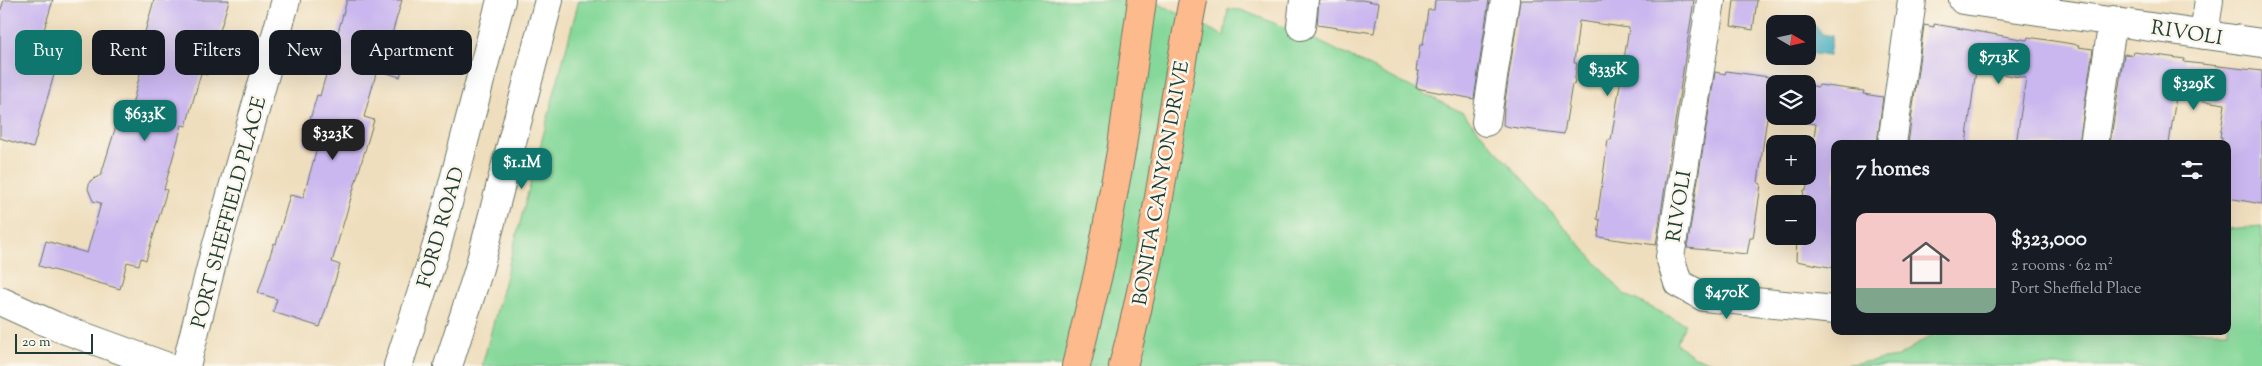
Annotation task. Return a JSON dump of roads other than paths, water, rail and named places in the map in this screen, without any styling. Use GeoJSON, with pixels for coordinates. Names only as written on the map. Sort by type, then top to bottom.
{"type":"FeatureCollection","features":[{"type":"Feature","properties":{"kind":"main road"},"geometry":{"type":"LineString","coordinates":[[1076,366],[1100,266],[1122,146],[1142,0]]}},
{"type":"Feature","properties":{"kind":"main road","name":"BONITA CANYON DRIVE"},"geometry":{"type":"LineString","coordinates":[[1123,366],[1134,329],[1161,192],[1191,8]]}},
{"type":"Feature","properties":{"kind":"street","name":"PORT SHEFFIELD PLACE"},"geometry":{"type":"LineString","coordinates":[[186,366],[214,255],[286,0]]}},
{"type":"Feature","properties":{"kind":"street","name":"FORD ROAD"},"geometry":{"type":"LineString","coordinates":[[398,366],[437,245],[500,0]]}},
{"type":"Feature","properties":{"kind":"street"},"geometry":{"type":"LineString","coordinates":[[448,366],[478,272],[549,0]]}},
{"type":"Feature","properties":{"kind":"street"},"geometry":{"type":"LineString","coordinates":[[1486,122],[1505,0]]}},
{"type":"Feature","properties":{"kind":"street","name":"RIVOLI"},"geometry":{"type":"LineString","coordinates":[[1710,0],[1670,257],[1678,283],[1704,297],[1831,310]]}},
{"type":"Feature","properties":{"kind":"street"},"geometry":{"type":"LineString","coordinates":[[1893,140],[1912,0]]}},
{"type":"Feature","properties":{"kind":"street","name":"RIVOLI"},"geometry":{"type":"LineString","coordinates":[[1963,0],[2005,3],[2262,43]]}},
{"type":"Feature","properties":{"kind":"street"},"geometry":{"type":"LineString","coordinates":[[2204,35],[2209,0]]}},
{"type":"Feature","properties":{"kind":"street"},"geometry":{"type":"LineString","coordinates":[[2095,140],[2113,20]]}},
{"type":"Feature","properties":{"kind":"street"},"geometry":{"type":"LineString","coordinates":[[0,300],[55,326],[165,366]]}},
{"type":"Feature","properties":{"kind":"water"},"geometry":{"type":"Polygon","coordinates":[[[1816,27],[1822,34],[1832,36],[1829,56],[1816,54],[1816,27]]]}}]}
